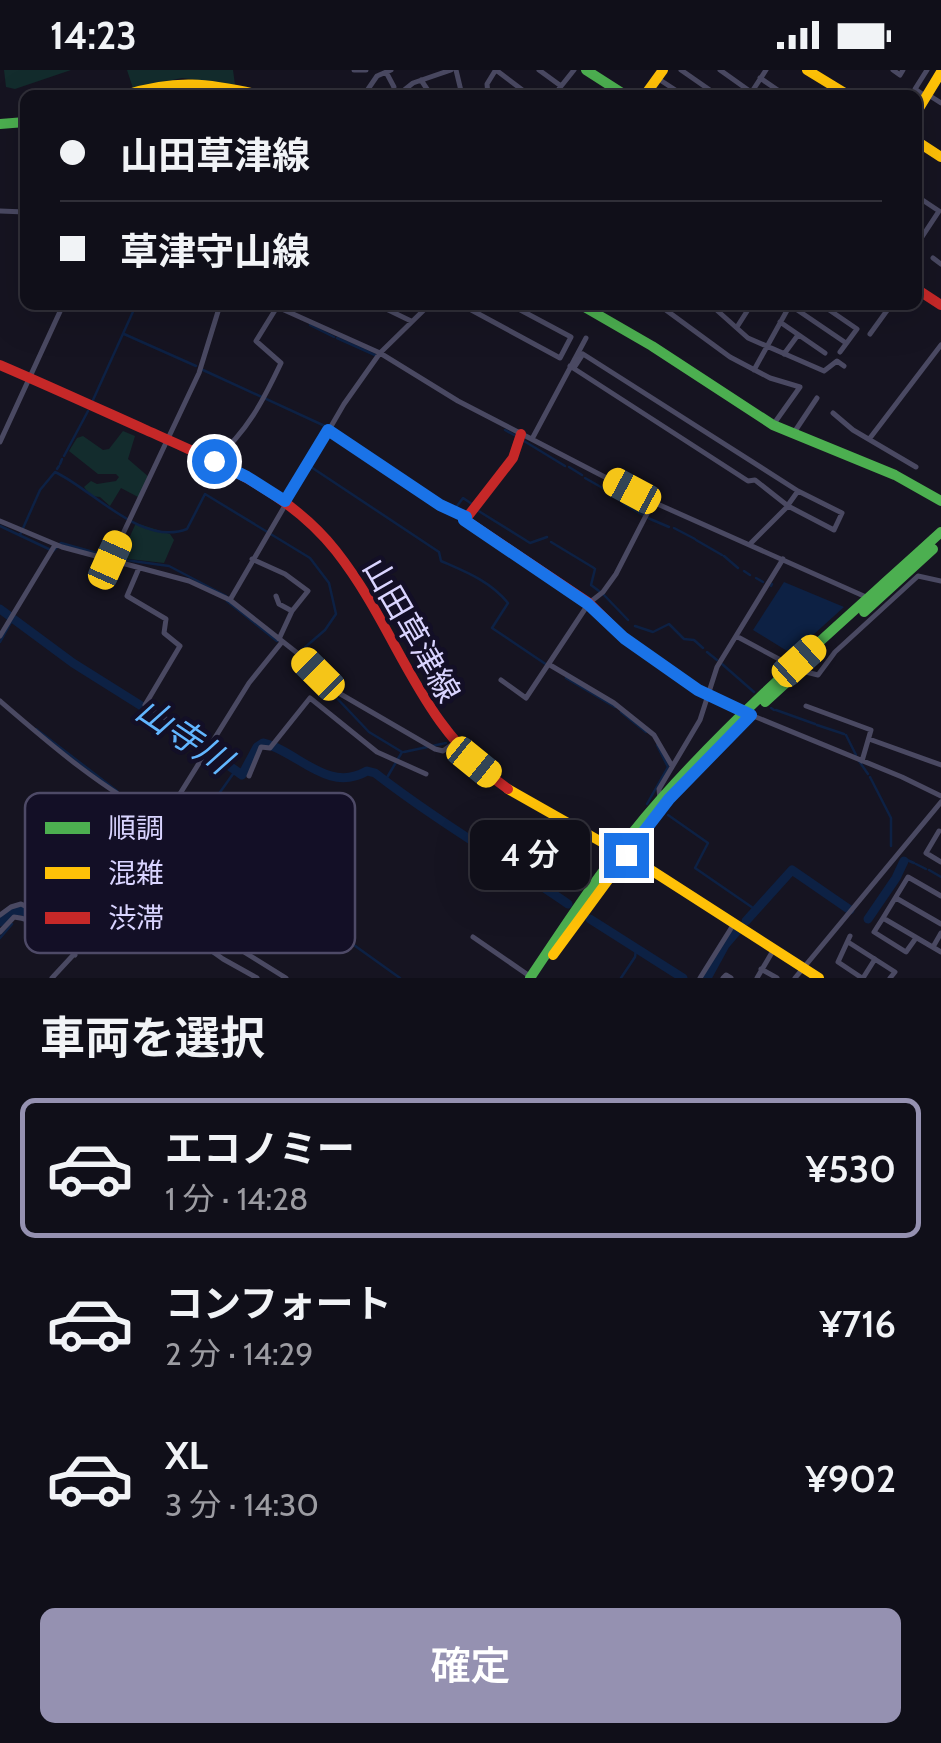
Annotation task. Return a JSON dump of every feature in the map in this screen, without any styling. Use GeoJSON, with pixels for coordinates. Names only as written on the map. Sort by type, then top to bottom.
{"type":"FeatureCollection","features":[{"type":"Feature","properties":{"kind":"main road"},"geometry":{"type":"LineString","coordinates":[[586,70],[617,90]]}},
{"type":"Feature","properties":{"kind":"main road"},"geometry":{"type":"LineString","coordinates":[[807,70],[840,90]]}},
{"type":"Feature","properties":{"kind":"main road"},"geometry":{"type":"LineString","coordinates":[[922,102],[941,72]]}},
{"type":"Feature","properties":{"kind":"main road"},"geometry":{"type":"LineString","coordinates":[[139,90],[188,80],[236,90]]}},
{"type":"Feature","properties":{"kind":"main road"},"geometry":{"type":"LineString","coordinates":[[591,310],[774,425],[896,475],[941,501]]}},
{"type":"Feature","properties":{"kind":"main road","name":"山田草津線"},"geometry":{"type":"LineString","coordinates":[[0,365],[214,461],[285,501],[326,539],[354,576],[417,692],[454,743],[474,762],[511,790],[622,853],[819,978]]}},
{"type":"Feature","properties":{"kind":"main road"},"geometry":{"type":"LineString","coordinates":[[527,436],[464,520],[588,604],[624,638],[708,696],[748,714]]}},
{"type":"Feature","properties":{"kind":"main road"},"geometry":{"type":"LineString","coordinates":[[912,564],[941,532]]}},
{"type":"Feature","properties":{"kind":"main road"},"geometry":{"type":"LineString","coordinates":[[533,978],[660,800],[798,666],[941,541]]}},
{"type":"Feature","properties":{"kind":"main road"},"geometry":{"type":"LineString","coordinates":[[622,853],[748,714]]}},
{"type":"Feature","properties":{"kind":"street"},"geometry":{"type":"LineString","coordinates":[[354,70],[366,70]]}},
{"type":"Feature","properties":{"kind":"street"},"geometry":{"type":"LineString","coordinates":[[422,70],[428,90]]}},
{"type":"Feature","properties":{"kind":"street"},"geometry":{"type":"LineString","coordinates":[[402,90],[451,70]]}},
{"type":"Feature","properties":{"kind":"street"},"geometry":{"type":"LineString","coordinates":[[496,70],[522,90]]}},
{"type":"Feature","properties":{"kind":"street"},"geometry":{"type":"LineString","coordinates":[[539,70],[562,87]]}},
{"type":"Feature","properties":{"kind":"street"},"geometry":{"type":"LineString","coordinates":[[559,90],[574,70]]}},
{"type":"Feature","properties":{"kind":"street"},"geometry":{"type":"LineString","coordinates":[[681,70],[710,90]]}},
{"type":"Feature","properties":{"kind":"street"},"geometry":{"type":"LineString","coordinates":[[720,70],[745,90]]}},
{"type":"Feature","properties":{"kind":"street"},"geometry":{"type":"LineString","coordinates":[[752,90],[766,70]]}},
{"type":"Feature","properties":{"kind":"street"},"geometry":{"type":"LineString","coordinates":[[893,70],[900,75],[903,70]]}},
{"type":"Feature","properties":{"kind":"street"},"geometry":{"type":"LineString","coordinates":[[367,90],[377,76],[388,71]]}},
{"type":"Feature","properties":{"kind":"street"},"geometry":{"type":"LineString","coordinates":[[760,78],[778,90]]}},
{"type":"Feature","properties":{"kind":"street"},"geometry":{"type":"LineString","coordinates":[[922,93],[941,103]]}},
{"type":"Feature","properties":{"kind":"street"},"geometry":{"type":"LineString","coordinates":[[922,203],[939,212],[922,237]]}},
{"type":"Feature","properties":{"kind":"street"},"geometry":{"type":"LineString","coordinates":[[933,258],[941,264]]}},
{"type":"Feature","properties":{"kind":"street"},"geometry":{"type":"LineString","coordinates":[[0,442],[61,310]]}},
{"type":"Feature","properties":{"kind":"street"},"geometry":{"type":"LineString","coordinates":[[110,560],[200,373],[219,310]]}},
{"type":"Feature","properties":{"kind":"street"},"geometry":{"type":"LineString","coordinates":[[214,461],[237,440],[258,412],[281,363],[256,342],[278,310]]}},
{"type":"Feature","properties":{"kind":"street"},"geometry":{"type":"LineString","coordinates":[[287,310],[380,353],[441,391],[653,502],[882,608]]}},
{"type":"Feature","properties":{"kind":"street"},"geometry":{"type":"LineString","coordinates":[[388,310],[412,322]]}},
{"type":"Feature","properties":{"kind":"street"},"geometry":{"type":"LineString","coordinates":[[230,600],[328,430],[380,353],[425,310]]}},
{"type":"Feature","properties":{"kind":"street"},"geometry":{"type":"LineString","coordinates":[[471,310],[560,358],[572,337],[521,310]]}},
{"type":"Feature","properties":{"kind":"street"},"geometry":{"type":"LineString","coordinates":[[666,310],[730,357],[800,386],[774,425]]}},
{"type":"Feature","properties":{"kind":"street"},"geometry":{"type":"LineString","coordinates":[[723,310],[736,327],[766,348],[824,371],[837,361],[844,366]]}},
{"type":"Feature","properties":{"kind":"street"},"geometry":{"type":"LineString","coordinates":[[736,327],[748,310]]}},
{"type":"Feature","properties":{"kind":"street"},"geometry":{"type":"LineString","coordinates":[[754,370],[787,310]]}},
{"type":"Feature","properties":{"kind":"street"},"geometry":{"type":"LineString","coordinates":[[797,310],[846,344]]}},
{"type":"Feature","properties":{"kind":"street"},"geometry":{"type":"LineString","coordinates":[[829,310],[857,330],[840,352]]}},
{"type":"Feature","properties":{"kind":"street"},"geometry":{"type":"LineString","coordinates":[[870,334],[886,310]]}},
{"type":"Feature","properties":{"kind":"street"},"geometry":{"type":"LineString","coordinates":[[780,322],[825,353]]}},
{"type":"Feature","properties":{"kind":"street"},"geometry":{"type":"LineString","coordinates":[[784,354],[798,335]]}},
{"type":"Feature","properties":{"kind":"street"},"geometry":{"type":"LineString","coordinates":[[572,367],[586,338]]}},
{"type":"Feature","properties":{"kind":"street"},"geometry":{"type":"LineString","coordinates":[[870,438],[941,345]]}},
{"type":"Feature","properties":{"kind":"street"},"geometry":{"type":"LineString","coordinates":[[527,436],[572,367],[583,354],[742,457],[842,514],[834,530],[788,505],[755,480],[748,481],[572,367]]}},
{"type":"Feature","properties":{"kind":"street"},"geometry":{"type":"LineString","coordinates":[[626,400],[634,386]]}},
{"type":"Feature","properties":{"kind":"street"},"geometry":{"type":"LineString","coordinates":[[793,434],[817,398]]}},
{"type":"Feature","properties":{"kind":"street"},"geometry":{"type":"LineString","coordinates":[[834,413],[916,467]]}},
{"type":"Feature","properties":{"kind":"street"},"geometry":{"type":"LineString","coordinates":[[679,436],[688,421]]}},
{"type":"Feature","properties":{"kind":"street"},"geometry":{"type":"LineString","coordinates":[[328,430],[440,505],[466,517]]}},
{"type":"Feature","properties":{"kind":"street"},"geometry":{"type":"LineString","coordinates":[[733,471],[742,457]]}},
{"type":"Feature","properties":{"kind":"street"},"geometry":{"type":"LineString","coordinates":[[750,544],[798,491]]}},
{"type":"Feature","properties":{"kind":"street"},"geometry":{"type":"LineString","coordinates":[[501,680],[526,698],[588,604],[604,592],[616,574],[653,502]]}},
{"type":"Feature","properties":{"kind":"street"},"geometry":{"type":"LineString","coordinates":[[0,521],[55,545],[189,581],[230,600],[337,692],[435,749],[442,751],[454,743]]}},
{"type":"Feature","properties":{"kind":"street"},"geometry":{"type":"LineString","coordinates":[[0,636],[55,545]]}},
{"type":"Feature","properties":{"kind":"street"},"geometry":{"type":"LineString","coordinates":[[181,793],[249,682],[281,641],[292,611],[308,589],[252,559]]}},
{"type":"Feature","properties":{"kind":"street"},"geometry":{"type":"LineString","coordinates":[[660,800],[659,789],[700,720],[717,666],[783,559]]}},
{"type":"Feature","properties":{"kind":"street"},"geometry":{"type":"LineString","coordinates":[[139,568],[127,596],[166,620],[164,633],[180,646],[145,705],[209,747]]}},
{"type":"Feature","properties":{"kind":"street"},"geometry":{"type":"LineString","coordinates":[[736,636],[813,676],[818,675],[835,652],[918,576],[941,582]]}},
{"type":"Feature","properties":{"kind":"street"},"geometry":{"type":"LineString","coordinates":[[276,596],[278,604],[292,611]]}},
{"type":"Feature","properties":{"kind":"street"},"geometry":{"type":"LineString","coordinates":[[549,664],[614,704],[654,735],[672,766]]}},
{"type":"Feature","properties":{"kind":"street"},"geometry":{"type":"LineString","coordinates":[[249,776],[261,747],[270,748],[310,698],[377,752],[426,774]]}},
{"type":"Feature","properties":{"kind":"street"},"geometry":{"type":"LineString","coordinates":[[0,702],[115,793]]}},
{"type":"Feature","properties":{"kind":"street"},"geometry":{"type":"LineString","coordinates":[[806,706],[871,730],[862,760]]}},
{"type":"Feature","properties":{"kind":"street"},"geometry":{"type":"LineString","coordinates":[[748,714],[862,760],[941,799],[795,978]]}},
{"type":"Feature","properties":{"kind":"street"},"geometry":{"type":"LineString","coordinates":[[869,739],[941,766]]}},
{"type":"Feature","properties":{"kind":"street"},"geometry":{"type":"LineString","coordinates":[[939,831],[926,853],[941,862]]}},
{"type":"Feature","properties":{"kind":"street"},"geometry":{"type":"LineString","coordinates":[[916,937],[906,952],[874,932],[908,877],[941,896]]}},
{"type":"Feature","properties":{"kind":"street"},"geometry":{"type":"LineString","coordinates":[[896,897],[941,924]]}},
{"type":"Feature","properties":{"kind":"street"},"geometry":{"type":"LineString","coordinates":[[0,915],[21,904],[25,906]]}},
{"type":"Feature","properties":{"kind":"street"},"geometry":{"type":"LineString","coordinates":[[0,932],[14,916],[25,918]]}},
{"type":"Feature","properties":{"kind":"street"},"geometry":{"type":"LineString","coordinates":[[884,918],[941,952]]}},
{"type":"Feature","properties":{"kind":"street"},"geometry":{"type":"LineString","coordinates":[[700,978],[735,922]]}},
{"type":"Feature","properties":{"kind":"street"},"geometry":{"type":"LineString","coordinates":[[933,947],[941,933]]}},
{"type":"Feature","properties":{"kind":"street"},"geometry":{"type":"LineString","coordinates":[[473,937],[533,978]]}},
{"type":"Feature","properties":{"kind":"street"},"geometry":{"type":"LineString","coordinates":[[875,958],[863,978],[838,962],[849,939],[895,972],[890,978]]}},
{"type":"Feature","properties":{"kind":"street"},"geometry":{"type":"LineString","coordinates":[[757,978],[774,949]]}},
{"type":"Feature","properties":{"kind":"street"},"geometry":{"type":"LineString","coordinates":[[214,953],[257,978]]}},
{"type":"Feature","properties":{"kind":"street"},"geometry":{"type":"LineString","coordinates":[[246,953],[286,978]]}},
{"type":"Feature","properties":{"kind":"street"},"geometry":{"type":"LineString","coordinates":[[52,978],[75,955]]}},
{"type":"Feature","properties":{"kind":"street"},"geometry":{"type":"LineString","coordinates":[[761,969],[777,978]]}},
{"type":"Feature","properties":{"kind":"street"},"geometry":{"type":"LineString","coordinates":[[723,978],[731,978]]}},
{"type":"Feature","properties":{"kind":"green space"},"geometry":{"type":"Polygon","coordinates":[[[4,70],[71,70],[15,89],[6,87],[4,70]]]}},
{"type":"Feature","properties":{"kind":"green space"},"geometry":{"type":"Polygon","coordinates":[[[127,70],[233,70],[235,85],[182,78],[133,88],[127,70]]]}},
{"type":"Feature","properties":{"kind":"green space"},"geometry":{"type":"Polygon","coordinates":[[[123,431],[135,436],[128,459],[150,478],[138,497],[121,488],[110,506],[100,497],[91,496],[84,487],[91,481],[97,484],[119,477],[98,474],[69,451],[77,438],[83,436],[103,450],[109,449],[123,431]]]}},
{"type":"Feature","properties":{"kind":"green space"},"geometry":{"type":"Polygon","coordinates":[[[136,523],[170,534],[174,540],[164,563],[120,558],[136,523]]]}},
{"type":"Feature","properties":{"kind":"water"},"geometry":{"type":"Polygon","coordinates":[[[784,582],[844,607],[792,654],[753,630],[784,582]]]}},
{"type":"Feature","properties":{"kind":"waterway"},"geometry":{"type":"LineString","coordinates":[[93,400],[134,310]]}},
{"type":"Feature","properties":{"kind":"waterway"},"geometry":{"type":"LineString","coordinates":[[310,325],[334,337]]}},
{"type":"Feature","properties":{"kind":"waterway"},"geometry":{"type":"LineString","coordinates":[[124,334],[196,366]]}},
{"type":"Feature","properties":{"kind":"waterway"},"geometry":{"type":"LineString","coordinates":[[337,338],[375,355]]}},
{"type":"Feature","properties":{"kind":"waterway"},"geometry":{"type":"LineString","coordinates":[[203,370],[327,427]]}},
{"type":"Feature","properties":{"kind":"waterway"},"geometry":{"type":"LineString","coordinates":[[64,456],[88,411]]}},
{"type":"Feature","properties":{"kind":"waterway"},"geometry":{"type":"LineString","coordinates":[[333,429],[347,439]]}},
{"type":"Feature","properties":{"kind":"waterway"},"geometry":{"type":"LineString","coordinates":[[505,430],[516,436]]}},
{"type":"Feature","properties":{"kind":"waterway"},"geometry":{"type":"LineString","coordinates":[[349,440],[357,446]]}},
{"type":"Feature","properties":{"kind":"waterway"},"geometry":{"type":"LineString","coordinates":[[524,441],[565,466]]}},
{"type":"Feature","properties":{"kind":"waterway"},"geometry":{"type":"LineString","coordinates":[[359,447],[376,459]]}},
{"type":"Feature","properties":{"kind":"waterway"},"geometry":{"type":"LineString","coordinates":[[60,464],[62,459]]}},
{"type":"Feature","properties":{"kind":"waterway"},"geometry":{"type":"LineString","coordinates":[[378,460],[405,478]]}},
{"type":"Feature","properties":{"kind":"waterway"},"geometry":{"type":"LineString","coordinates":[[311,467],[439,552],[441,561],[493,589],[508,603],[492,628],[547,665]]}},
{"type":"Feature","properties":{"kind":"waterway"},"geometry":{"type":"LineString","coordinates":[[569,467],[582,475]]}},
{"type":"Feature","properties":{"kind":"waterway"},"geometry":{"type":"LineString","coordinates":[[20,535],[40,490],[55,472],[118,514],[153,530],[187,529],[205,494],[310,558],[329,583],[336,614],[325,630],[296,655],[369,732],[402,752],[385,781]]}},
{"type":"Feature","properties":{"kind":"waterway"},"geometry":{"type":"LineString","coordinates":[[585,478],[615,495]]}},
{"type":"Feature","properties":{"kind":"waterway"},"geometry":{"type":"LineString","coordinates":[[407,479],[420,488]]}},
{"type":"Feature","properties":{"kind":"waterway"},"geometry":{"type":"LineString","coordinates":[[422,489],[445,505]]}},
{"type":"Feature","properties":{"kind":"waterway"},"geometry":{"type":"LineString","coordinates":[[618,497],[643,515]]}},
{"type":"Feature","properties":{"kind":"waterway"},"geometry":{"type":"LineString","coordinates":[[454,510],[463,498],[472,504]]}},
{"type":"Feature","properties":{"kind":"waterway"},"geometry":{"type":"LineString","coordinates":[[477,510],[530,543],[547,537]]}},
{"type":"Feature","properties":{"kind":"waterway"},"geometry":{"type":"LineString","coordinates":[[648,518],[669,527]]}},
{"type":"Feature","properties":{"kind":"waterway"},"geometry":{"type":"LineString","coordinates":[[0,526],[53,551],[61,543],[118,559],[169,566],[226,596]]}},
{"type":"Feature","properties":{"kind":"waterway"},"geometry":{"type":"LineString","coordinates":[[674,528],[695,539]]}},
{"type":"Feature","properties":{"kind":"waterway"},"geometry":{"type":"LineString","coordinates":[[696,540],[722,555]]}},
{"type":"Feature","properties":{"kind":"waterway"},"geometry":{"type":"LineString","coordinates":[[551,542],[594,568]]}},
{"type":"Feature","properties":{"kind":"waterway"},"geometry":{"type":"LineString","coordinates":[[724,556],[738,568]]}},
{"type":"Feature","properties":{"kind":"waterway"},"geometry":{"type":"LineString","coordinates":[[595,569],[591,585],[599,591]]}},
{"type":"Feature","properties":{"kind":"waterway"},"geometry":{"type":"LineString","coordinates":[[744,571],[750,575]]}},
{"type":"Feature","properties":{"kind":"waterway"},"geometry":{"type":"LineString","coordinates":[[756,578],[763,582]]}},
{"type":"Feature","properties":{"kind":"waterway"},"geometry":{"type":"LineString","coordinates":[[603,594],[628,620]]}},
{"type":"Feature","properties":{"kind":"waterway"},"geometry":{"type":"LineString","coordinates":[[227,601],[277,641],[278,638]]}},
{"type":"Feature","properties":{"kind":"waterway","name":"山寺川"},"geometry":{"type":"LineString","coordinates":[[0,609],[73,663],[159,717]]}},
{"type":"Feature","properties":{"kind":"waterway"},"geometry":{"type":"LineString","coordinates":[[0,642],[11,622]]}},
{"type":"Feature","properties":{"kind":"waterway"},"geometry":{"type":"LineString","coordinates":[[635,626],[653,632],[669,624],[684,639],[694,640],[703,648]]}},
{"type":"Feature","properties":{"kind":"waterway"},"geometry":{"type":"LineString","coordinates":[[707,652],[717,660]]}},
{"type":"Feature","properties":{"kind":"waterway"},"geometry":{"type":"LineString","coordinates":[[722,664],[754,692]]}},
{"type":"Feature","properties":{"kind":"waterway"},"geometry":{"type":"LineString","coordinates":[[566,678],[615,707]]}},
{"type":"Feature","properties":{"kind":"waterway"},"geometry":{"type":"LineString","coordinates":[[776,710],[815,724]]}},
{"type":"Feature","properties":{"kind":"waterway"},"geometry":{"type":"LineString","coordinates":[[621,712],[646,732]]}},
{"type":"Feature","properties":{"kind":"waterway"},"geometry":{"type":"LineString","coordinates":[[817,725],[844,734]]}},
{"type":"Feature","properties":{"kind":"waterway"},"geometry":{"type":"LineString","coordinates":[[36,729],[117,791]]}},
{"type":"Feature","properties":{"kind":"waterway","name":"山寺川"},"geometry":{"type":"LineString","coordinates":[[180,731],[242,775],[263,743],[326,774],[352,777],[367,771],[375,773],[568,904]]}},
{"type":"Feature","properties":{"kind":"waterway"},"geometry":{"type":"LineString","coordinates":[[846,735],[856,755]]}},
{"type":"Feature","properties":{"kind":"waterway"},"geometry":{"type":"LineString","coordinates":[[404,752],[446,743]]}},
{"type":"Feature","properties":{"kind":"waterway"},"geometry":{"type":"LineString","coordinates":[[647,804],[668,767],[657,745]]}},
{"type":"Feature","properties":{"kind":"waterway"},"geometry":{"type":"LineString","coordinates":[[859,761],[868,774]]}},
{"type":"Feature","properties":{"kind":"waterway"},"geometry":{"type":"LineString","coordinates":[[219,793],[233,774]]}},
{"type":"Feature","properties":{"kind":"waterway"},"geometry":{"type":"LineString","coordinates":[[870,777],[891,818],[891,846]]}},
{"type":"Feature","properties":{"kind":"waterway"},"geometry":{"type":"LineString","coordinates":[[668,815],[708,843],[695,868],[756,910]]}},
{"type":"Feature","properties":{"kind":"waterway"},"geometry":{"type":"LineString","coordinates":[[907,860],[914,863]]}},
{"type":"Feature","properties":{"kind":"waterway","name":"山寺川"},"geometry":{"type":"LineString","coordinates":[[868,919],[904,861]]}},
{"type":"Feature","properties":{"kind":"waterway"},"geometry":{"type":"LineString","coordinates":[[916,864],[926,869]]}},
{"type":"Feature","properties":{"kind":"waterway","name":"山寺川"},"geometry":{"type":"LineString","coordinates":[[746,921],[792,870],[850,910]]}},
{"type":"Feature","properties":{"kind":"waterway"},"geometry":{"type":"LineString","coordinates":[[929,870],[941,877]]}},
{"type":"Feature","properties":{"kind":"waterway"},"geometry":{"type":"LineString","coordinates":[[0,922],[12,911],[25,912]]}},
{"type":"Feature","properties":{"kind":"waterway","name":"山寺川"},"geometry":{"type":"LineString","coordinates":[[590,919],[683,978]]}},
{"type":"Feature","properties":{"kind":"waterway"},"geometry":{"type":"LineString","coordinates":[[0,938],[12,924]]}},
{"type":"Feature","properties":{"kind":"waterway","name":"山寺川"},"geometry":{"type":"LineString","coordinates":[[707,978],[737,931]]}},
{"type":"Feature","properties":{"kind":"waterway"},"geometry":{"type":"LineString","coordinates":[[355,946],[400,978]]}},
{"type":"Feature","properties":{"kind":"waterway"},"geometry":{"type":"LineString","coordinates":[[621,978],[636,950]]}},
{"type":"Feature","properties":{"kind":"traffic: fast"},"geometry":{"type":"LineString","coordinates":[[586,70],[617,90]]}},
{"type":"Feature","properties":{"kind":"traffic: fast"},"geometry":{"type":"LineString","coordinates":[[0,124],[20,122]]}},
{"type":"Feature","properties":{"kind":"traffic: fast"},"geometry":{"type":"LineString","coordinates":[[590,310],[773,425],[895,475],[941,501]]}},
{"type":"Feature","properties":{"kind":"traffic: fast"},"geometry":{"type":"LineString","coordinates":[[530,978],[625,842],[693,764],[797,662],[941,532]]}},
{"type":"Feature","properties":{"kind":"traffic: fast"},"geometry":{"type":"LineString","coordinates":[[864,612],[933,549]]}},
{"type":"Feature","properties":{"kind":"traffic: fast"},"geometry":{"type":"LineString","coordinates":[[765,702],[811,660]]}},
{"type":"Feature","properties":{"kind":"traffic: slow"},"geometry":{"type":"LineString","coordinates":[[649,90],[663,70]]}},
{"type":"Feature","properties":{"kind":"traffic: slow"},"geometry":{"type":"LineString","coordinates":[[807,70],[840,90]]}},
{"type":"Feature","properties":{"kind":"traffic: slow"},"geometry":{"type":"LineString","coordinates":[[922,103],[941,72]]}},
{"type":"Feature","properties":{"kind":"traffic: slow"},"geometry":{"type":"LineString","coordinates":[[147,90],[192,85],[234,90]]}},
{"type":"Feature","properties":{"kind":"traffic: slow"},"geometry":{"type":"LineString","coordinates":[[922,145],[941,157]]}},
{"type":"Feature","properties":{"kind":"traffic: slow"},"geometry":{"type":"LineString","coordinates":[[508,789],[651,870],[819,978]]}},
{"type":"Feature","properties":{"kind":"traffic: slow"},"geometry":{"type":"LineString","coordinates":[[553,955],[650,823]]}},
{"type":"Feature","properties":{"kind":"traffic: jam"},"geometry":{"type":"LineString","coordinates":[[922,293],[941,305]]}},
{"type":"Feature","properties":{"kind":"traffic: jam"},"geometry":{"type":"LineString","coordinates":[[0,365],[224,466],[296,511],[336,551],[358,582],[451,736],[508,789]]}},
{"type":"Feature","properties":{"kind":"traffic: jam"},"geometry":{"type":"LineString","coordinates":[[521,434],[513,458],[465,520],[589,603],[624,638],[698,690],[751,715]]}},
{"type":"Feature","properties":{"kind":"route"},"geometry":{"type":"LineString","coordinates":[[214,461],[285,501],[328,430],[440,505],[466,517],[464,520],[588,604],[624,638],[698,690],[751,715],[669,799],[626,855]]}}]}
